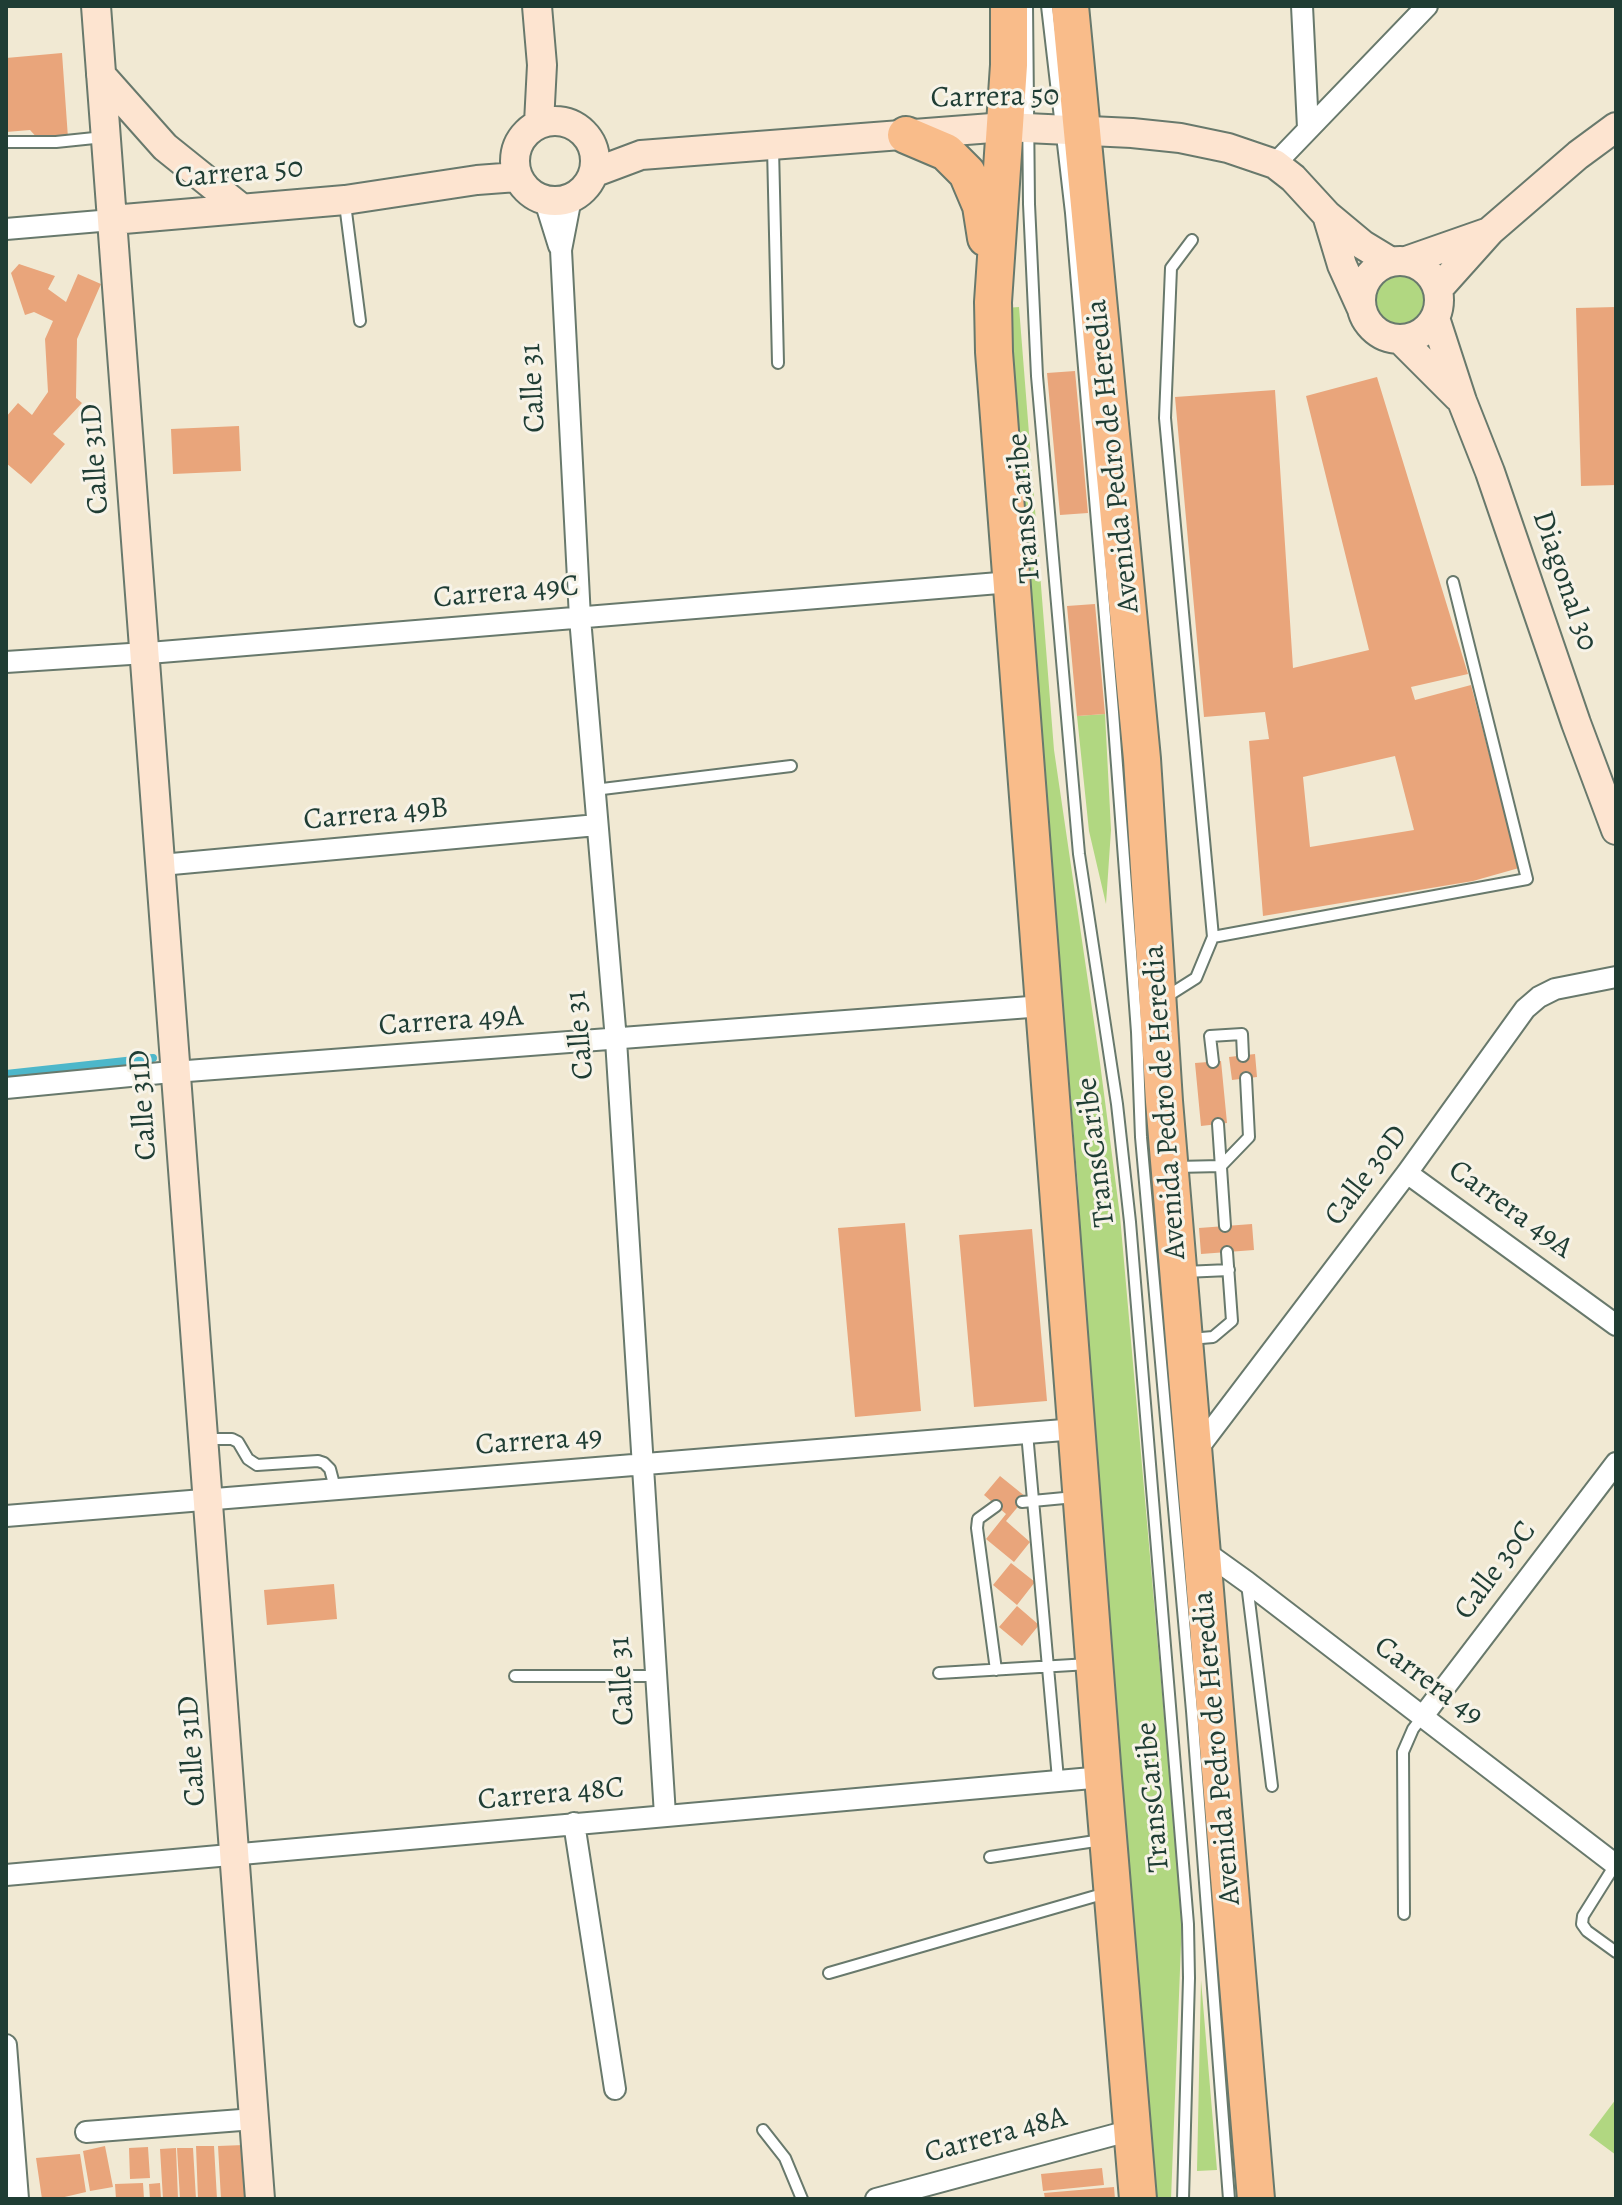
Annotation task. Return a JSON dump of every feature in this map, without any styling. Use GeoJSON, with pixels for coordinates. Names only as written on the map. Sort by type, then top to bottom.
{"type":"FeatureCollection","features":[{"type":"Feature","properties":{"kind":"highway"},"geometry":{"type":"LineString","coordinates":[[993,302],[1016,128],[1009,65],[1009,6]]}},
{"type":"Feature","properties":{"kind":"highway","name":"Avenida Pedro de Heredia"},"geometry":{"type":"LineString","coordinates":[[1070,6],[1072,130],[1142,759],[1178,1272],[1256,2199]]}},
{"type":"Feature","properties":{"kind":"highway"},"geometry":{"type":"LineString","coordinates":[[906,135],[946,152],[957,161],[974,185],[983,216],[993,302],[994,352],[1043,1006],[1138,2199]]}},
{"type":"Feature","properties":{"kind":"street","name":"Calle 31D"},"geometry":{"type":"LineString","coordinates":[[96,6],[260,2199]]}},
{"type":"Feature","properties":{"kind":"street"},"geometry":{"type":"LineString","coordinates":[[537,6],[542,65],[539,123]]}},
{"type":"Feature","properties":{"kind":"street"},"geometry":{"type":"LineString","coordinates":[[1302,6],[1308,128]]}},
{"type":"Feature","properties":{"kind":"street"},"geometry":{"type":"LineString","coordinates":[[1275,164],[1427,6]]}},
{"type":"Feature","properties":{"kind":"street"},"geometry":{"type":"LineString","coordinates":[[542,65],[577,128],[594,151],[593,173],[585,188],[558,200],[528,192],[516,166],[523,136],[539,123],[555,120],[577,128]]}},
{"type":"Feature","properties":{"kind":"street"},"geometry":{"type":"LineString","coordinates":[[101,75],[165,147],[241,208]]}},
{"type":"Feature","properties":{"kind":"street"},"geometry":{"type":"LineString","coordinates":[[1438,289],[1490,231],[1578,155],[1616,127]]}},
{"type":"Feature","properties":{"kind":"street","name":"Carrera 50"},"geometry":{"type":"LineString","coordinates":[[577,128],[641,155]]}},
{"type":"Feature","properties":{"kind":"street","name":"Carrera 50"},"geometry":{"type":"LineString","coordinates":[[593,173],[641,155],[1016,128],[1180,138],[1228,148],[1275,164],[1363,245],[1398,262]]}},
{"type":"Feature","properties":{"kind":"street","name":"Carrera 50"},"geometry":{"type":"LineString","coordinates":[[6,229],[345,200],[477,180],[516,166]]}},
{"type":"Feature","properties":{"kind":"street","name":"Calle 31"},"geometry":{"type":"LineString","coordinates":[[558,200],[580,618],[616,1040],[665,1815]]}},
{"type":"Feature","properties":{"kind":"street","name":"Carrera 50"},"geometry":{"type":"LineString","coordinates":[[1327,215],[1342,265],[1361,307]]}},
{"type":"Feature","properties":{"kind":"street"},"geometry":{"type":"LineString","coordinates":[[1398,262],[1426,271],[1438,289],[1440,299],[1435,318],[1421,334],[1401,340],[1380,334],[1371,327],[1361,307],[1361,295],[1369,276],[1377,268],[1490,231]]}},
{"type":"Feature","properties":{"kind":"street","name":"Diagonal 30"},"geometry":{"type":"LineString","coordinates":[[1435,318],[1616,830]]}},
{"type":"Feature","properties":{"kind":"street","name":"Diagonal 30"},"geometry":{"type":"LineString","coordinates":[[1401,340],[1462,401]]}},
{"type":"Feature","properties":{"kind":"street","name":"Carrera 49C"},"geometry":{"type":"LineString","coordinates":[[6,662],[1011,582]]}},
{"type":"Feature","properties":{"kind":"street","name":"Carrera 49B"},"geometry":{"type":"LineString","coordinates":[[161,865],[597,825]]}},
{"type":"Feature","properties":{"kind":"street","name":"Calle 30D"},"geometry":{"type":"LineString","coordinates":[[1193,1455],[1407,1173],[1525,1009],[1555,989],[1616,977]]}},
{"type":"Feature","properties":{"kind":"street","name":"Carrera 49A"},"geometry":{"type":"LineString","coordinates":[[6,1088],[176,1072],[1043,1006]]}},
{"type":"Feature","properties":{"kind":"street","name":"Carrera 49A"},"geometry":{"type":"LineString","coordinates":[[1407,1173],[1616,1325]]}},
{"type":"Feature","properties":{"kind":"street","name":"Carrera 49"},"geometry":{"type":"LineString","coordinates":[[6,1516],[1076,1429]]}},
{"type":"Feature","properties":{"kind":"street","name":"Calle 30C"},"geometry":{"type":"LineString","coordinates":[[1423,1716],[1616,1463]]}},
{"type":"Feature","properties":{"kind":"street","name":"Carrera 49"},"geometry":{"type":"LineString","coordinates":[[1201,1549],[1616,1865]]}},
{"type":"Feature","properties":{"kind":"street","name":"Carrera 48C"},"geometry":{"type":"LineString","coordinates":[[6,1875],[1103,1777]]}},
{"type":"Feature","properties":{"kind":"street"},"geometry":{"type":"LineString","coordinates":[[574,1823],[615,2089]]}},
{"type":"Feature","properties":{"kind":"street"},"geometry":{"type":"LineString","coordinates":[[6,2045],[9,2119],[18,2199]]}},
{"type":"Feature","properties":{"kind":"street"},"geometry":{"type":"LineString","coordinates":[[86,2132],[254,2119]]}},
{"type":"Feature","properties":{"kind":"street","name":"Carrera 48A"},"geometry":{"type":"LineString","coordinates":[[876,2199],[1132,2130]]}},
{"type":"Feature","properties":{"kind":"lane","name":"TransCaribe"},"geometry":{"type":"LineString","coordinates":[[1027,6],[1016,128],[1086,908],[1121,1134],[1182,1844],[1189,1978],[1183,2199]]}},
{"type":"Feature","properties":{"kind":"lane","name":"TransCaribe"},"geometry":{"type":"LineString","coordinates":[[1047,6],[1072,130],[1071,213],[1123,838],[1141,1137],[1192,1711],[1229,2199]]}},
{"type":"Feature","properties":{"kind":"lane"},"geometry":{"type":"LineString","coordinates":[[6,142],[56,142],[106,137]]}},
{"type":"Feature","properties":{"kind":"lane"},"geometry":{"type":"LineString","coordinates":[[773,146],[778,363]]}},
{"type":"Feature","properties":{"kind":"lane"},"geometry":{"type":"LineString","coordinates":[[345,200],[360,321]]}},
{"type":"Feature","properties":{"kind":"lane"},"geometry":{"type":"LineString","coordinates":[[1158,1002],[1196,978],[1213,937],[1165,418],[1171,268],[1192,240]]}},
{"type":"Feature","properties":{"kind":"lane"},"geometry":{"type":"LineString","coordinates":[[1213,937],[1527,879],[1453,582]]}},
{"type":"Feature","properties":{"kind":"lane"},"geometry":{"type":"LineString","coordinates":[[594,790],[791,766]]}},
{"type":"Feature","properties":{"kind":"lane"},"geometry":{"type":"LineString","coordinates":[[1213,1062],[1210,1036],[1242,1034],[1243,1056]]}},
{"type":"Feature","properties":{"kind":"lane"},"geometry":{"type":"LineString","coordinates":[[1170,1168],[1221,1166],[1249,1137],[1246,1078]]}},
{"type":"Feature","properties":{"kind":"lane"},"geometry":{"type":"LineString","coordinates":[[1218,1124],[1225,1226]]}},
{"type":"Feature","properties":{"kind":"lane"},"geometry":{"type":"LineString","coordinates":[[1184,1340],[1213,1337],[1232,1321],[1227,1252]]}},
{"type":"Feature","properties":{"kind":"lane"},"geometry":{"type":"LineString","coordinates":[[1178,1272],[1229,1270]]}},
{"type":"Feature","properties":{"kind":"lane"},"geometry":{"type":"LineString","coordinates":[[1027,1433],[1028,1501],[1058,1779]]}},
{"type":"Feature","properties":{"kind":"lane"},"geometry":{"type":"LineString","coordinates":[[203,1439],[232,1439],[257,1465],[324,1463],[330,1469],[335,1488]]}},
{"type":"Feature","properties":{"kind":"lane"},"geometry":{"type":"LineString","coordinates":[[1028,1501],[1081,1497]]}},
{"type":"Feature","properties":{"kind":"lane"},"geometry":{"type":"LineString","coordinates":[[996,1506],[978,1519],[977,1528],[996,1670]]}},
{"type":"Feature","properties":{"kind":"lane"},"geometry":{"type":"LineString","coordinates":[[1247,1582],[1272,1786]]}},
{"type":"Feature","properties":{"kind":"lane"},"geometry":{"type":"LineString","coordinates":[[939,1673],[1094,1664]]}},
{"type":"Feature","properties":{"kind":"lane"},"geometry":{"type":"LineString","coordinates":[[515,1676],[656,1676]]}},
{"type":"Feature","properties":{"kind":"lane"},"geometry":{"type":"LineString","coordinates":[[1404,1914],[1403,1752],[1413,1729],[1423,1716]]}},
{"type":"Feature","properties":{"kind":"lane"},"geometry":{"type":"LineString","coordinates":[[990,1857],[1108,1839]]}},
{"type":"Feature","properties":{"kind":"lane"},"geometry":{"type":"LineString","coordinates":[[1616,1865],[1583,1916],[1582,1924],[1616,1952]]}},
{"type":"Feature","properties":{"kind":"lane"},"geometry":{"type":"LineString","coordinates":[[829,1973],[1112,1891]]}},
{"type":"Feature","properties":{"kind":"lane"},"geometry":{"type":"LineString","coordinates":[[763,2130],[785,2158],[802,2199]]}},
{"type":"Feature","properties":{"kind":"green space"},"geometry":{"type":"Polygon","coordinates":[[[1399,274],[1419,282],[1427,302],[1419,322],[1399,330],[1379,322],[1371,302],[1379,282],[1399,274]]]}},
{"type":"Feature","properties":{"kind":"green space"},"geometry":{"type":"Polygon","coordinates":[[[1019,307],[1054,750],[1120,1216],[1182,1919],[1171,2199],[1151,2199],[1091,1455],[1078,1186],[1005,308],[1019,307]]]}},
{"type":"Feature","properties":{"kind":"green space"},"geometry":{"type":"Polygon","coordinates":[[[1105,714],[1111,830],[1106,904],[1089,831],[1077,716],[1105,714]]]}},
{"type":"Feature","properties":{"kind":"green space"},"geometry":{"type":"Polygon","coordinates":[[[1201,1980],[1217,2170],[1197,2171],[1201,1980]]]}},
{"type":"Feature","properties":{"kind":"green space"},"geometry":{"type":"Polygon","coordinates":[[[1616,2099],[1616,2155],[1589,2135],[1616,2099]]]}},
{"type":"Feature","properties":{"kind":"building"},"geometry":{"type":"Polygon","coordinates":[[[62,53],[68,138],[40,141],[30,130],[6,132],[6,58],[62,53]]]}},
{"type":"Feature","properties":{"kind":"building"},"geometry":{"type":"Polygon","coordinates":[[[19,264],[55,276],[48,289],[66,302],[78,274],[101,284],[77,339],[76,398],[82,403],[53,434],[65,444],[31,484],[6,463],[6,417],[18,403],[32,415],[48,392],[45,339],[53,321],[34,312],[25,315],[11,273],[19,264]]]}},
{"type":"Feature","properties":{"kind":"building"},"geometry":{"type":"Polygon","coordinates":[[[1616,307],[1616,485],[1581,486],[1576,308],[1616,307]]]}},
{"type":"Feature","properties":{"kind":"building"},"geometry":{"type":"Polygon","coordinates":[[[1075,371],[1088,513],[1060,515],[1047,373],[1075,371]]]}},
{"type":"Feature","properties":{"kind":"building"},"geometry":{"type":"Polygon","coordinates":[[[1377,377],[1468,674],[1411,687],[1415,700],[1471,685],[1519,868],[1473,881],[1263,916],[1249,741],[1269,739],[1265,712],[1204,717],[1175,397],[1275,390],[1293,668],[1369,650],[1306,396],[1377,377]],[[1395,756],[1303,777],[1310,847],[1414,830],[1395,756]]]}},
{"type":"Feature","properties":{"kind":"building"},"geometry":{"type":"Polygon","coordinates":[[[239,426],[241,471],[173,474],[171,429],[239,426]]]}},
{"type":"Feature","properties":{"kind":"building"},"geometry":{"type":"Polygon","coordinates":[[[1095,604],[1105,714],[1077,716],[1067,606],[1095,604]]]}},
{"type":"Feature","properties":{"kind":"building"},"geometry":{"type":"Polygon","coordinates":[[[1255,1054],[1257,1077],[1232,1080],[1229,1057],[1255,1054]]]}},
{"type":"Feature","properties":{"kind":"building"},"geometry":{"type":"Polygon","coordinates":[[[1221,1061],[1227,1123],[1201,1126],[1195,1063],[1221,1061]]]}},
{"type":"Feature","properties":{"kind":"building"},"geometry":{"type":"Polygon","coordinates":[[[905,1223],[921,1411],[855,1417],[838,1228],[905,1223]]]}},
{"type":"Feature","properties":{"kind":"building"},"geometry":{"type":"Polygon","coordinates":[[[1252,1224],[1254,1250],[1201,1254],[1199,1228],[1252,1224]]]}},
{"type":"Feature","properties":{"kind":"building"},"geometry":{"type":"Polygon","coordinates":[[[1032,1229],[1047,1401],[974,1407],[959,1235],[1032,1229]]]}},
{"type":"Feature","properties":{"kind":"building"},"geometry":{"type":"Polygon","coordinates":[[[1000,1476],[1026,1497],[1006,1521],[1030,1542],[1014,1562],[986,1539],[1006,1514],[984,1495],[1000,1476]]]}},
{"type":"Feature","properties":{"kind":"building"},"geometry":{"type":"Polygon","coordinates":[[[1011,1563],[1035,1582],[1017,1605],[993,1585],[1011,1563]]]}},
{"type":"Feature","properties":{"kind":"building"},"geometry":{"type":"Polygon","coordinates":[[[334,1584],[337,1619],[267,1625],[264,1590],[334,1584]]]}},
{"type":"Feature","properties":{"kind":"building"},"geometry":{"type":"Polygon","coordinates":[[[1017,1606],[1039,1625],[1022,1646],[999,1627],[1017,1606]]]}},
{"type":"Feature","properties":{"kind":"building"},"geometry":{"type":"Polygon","coordinates":[[[244,2145],[246,2199],[221,2199],[218,2146],[244,2145]]]}},
{"type":"Feature","properties":{"kind":"building"},"geometry":{"type":"Polygon","coordinates":[[[105,2146],[113,2187],[90,2191],[83,2151],[105,2146]]]}},
{"type":"Feature","properties":{"kind":"building"},"geometry":{"type":"Polygon","coordinates":[[[196,2146],[214,2146],[217,2199],[198,2199],[196,2146]]]}},
{"type":"Feature","properties":{"kind":"building"},"geometry":{"type":"Polygon","coordinates":[[[148,2147],[150,2178],[130,2179],[129,2148],[148,2147]]]}},
{"type":"Feature","properties":{"kind":"building"},"geometry":{"type":"Polygon","coordinates":[[[176,2148],[178,2199],[163,2199],[160,2149],[176,2148]]]}},
{"type":"Feature","properties":{"kind":"building"},"geometry":{"type":"Polygon","coordinates":[[[177,2148],[193,2148],[196,2199],[180,2199],[177,2148]]]}},
{"type":"Feature","properties":{"kind":"building"},"geometry":{"type":"Polygon","coordinates":[[[80,2154],[86,2192],[42,2199],[36,2158],[80,2154]]]}},
{"type":"Feature","properties":{"kind":"building"},"geometry":{"type":"Polygon","coordinates":[[[1102,2168],[1104,2185],[1043,2191],[1041,2174],[1102,2168]]]}},
{"type":"Feature","properties":{"kind":"building"},"geometry":{"type":"Polygon","coordinates":[[[143,2183],[144,2199],[116,2199],[115,2184],[143,2183]]]}},
{"type":"Feature","properties":{"kind":"building"},"geometry":{"type":"Polygon","coordinates":[[[160,2183],[161,2199],[150,2199],[149,2184],[160,2183]]]}},
{"type":"Feature","properties":{"kind":"building"},"geometry":{"type":"Polygon","coordinates":[[[1114,2187],[1115,2199],[1045,2199],[1044,2193],[1114,2187]]]}},
{"type":"Feature","properties":{"kind":"waterway"},"geometry":{"type":"LineString","coordinates":[[6,1074],[153,1058]]}}]}
